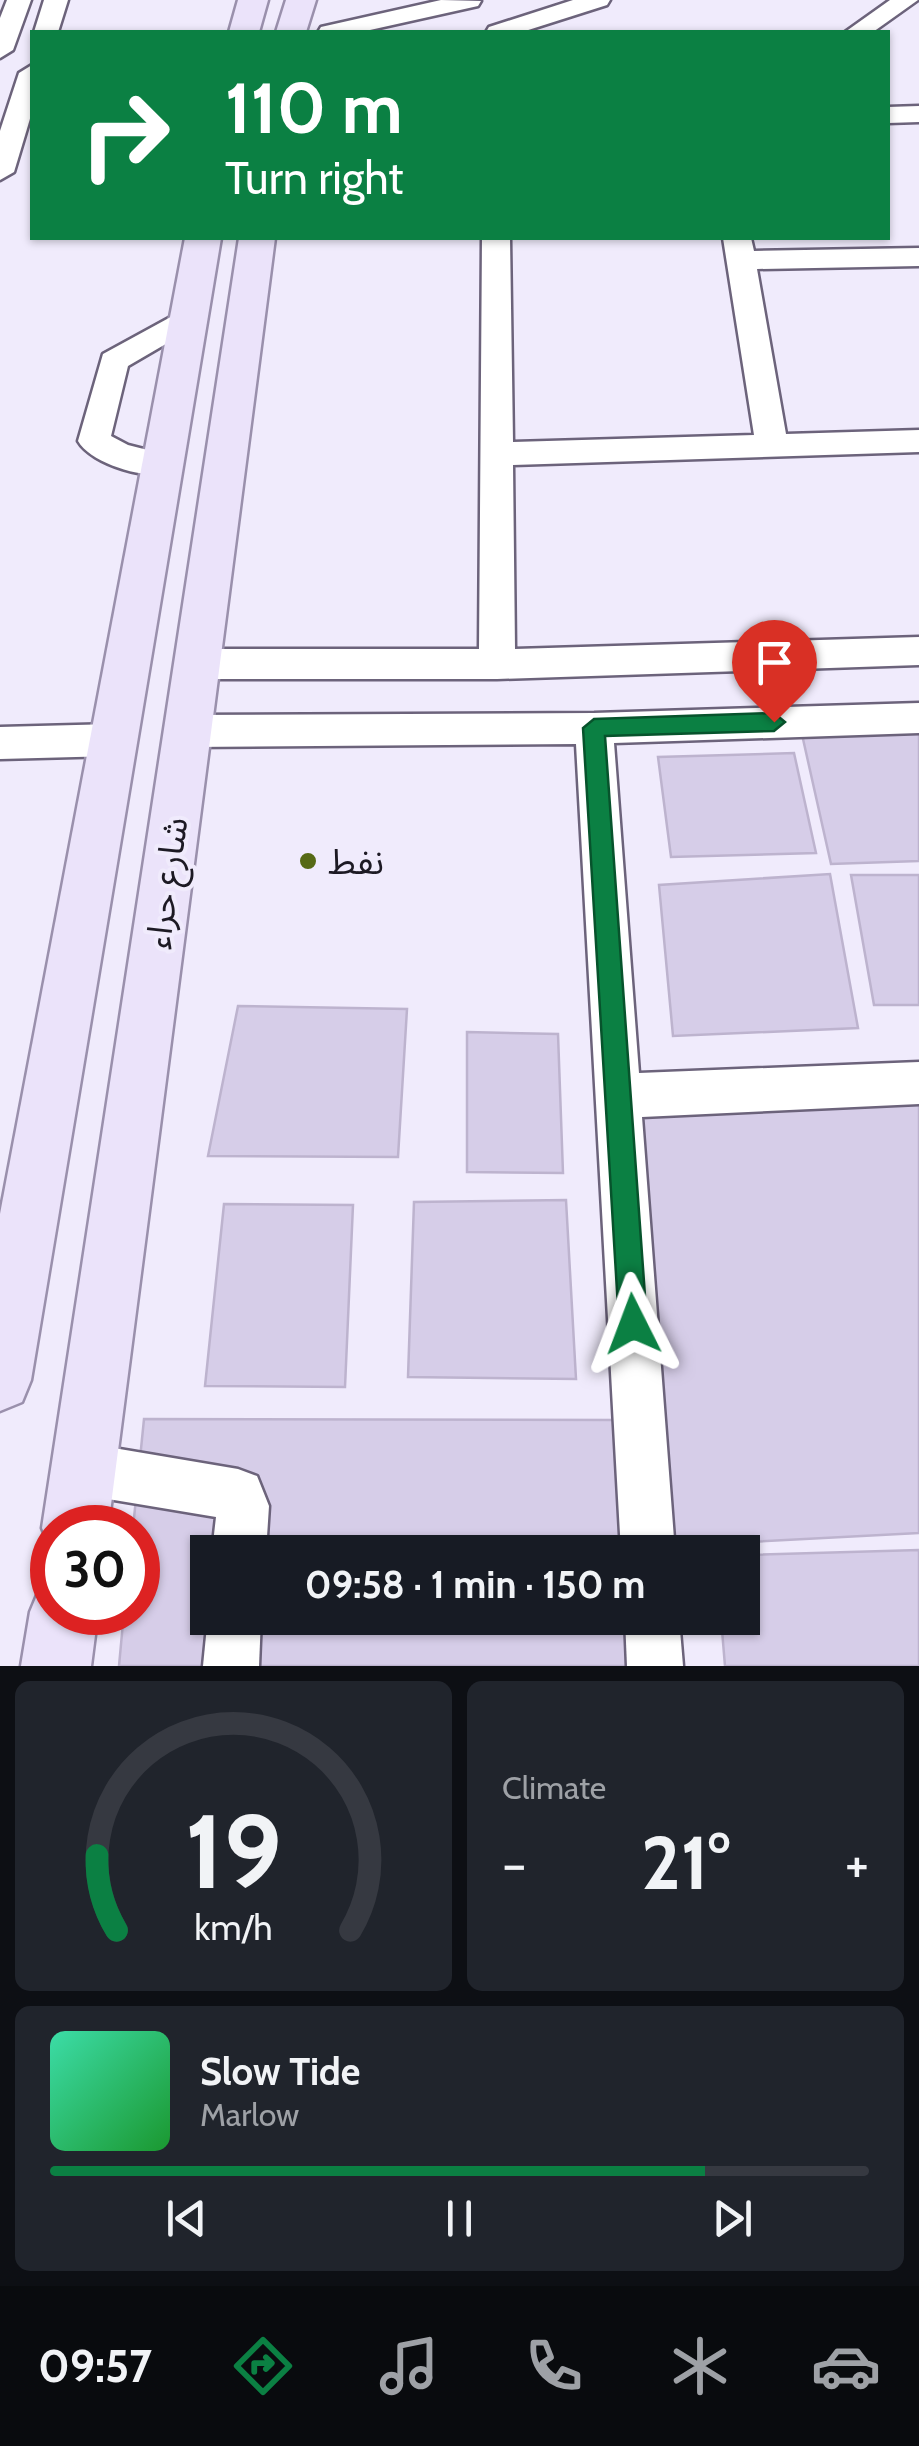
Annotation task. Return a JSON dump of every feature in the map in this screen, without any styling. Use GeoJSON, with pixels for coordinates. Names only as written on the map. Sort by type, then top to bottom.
{"type":"FeatureCollection","features":[{"type":"Feature","properties":{"kind":"main road"},"geometry":{"type":"LineString","coordinates":[[244,30],[252,0]]}},
{"type":"Feature","properties":{"kind":"main road"},"geometry":{"type":"LineString","coordinates":[[292,30],[300,0]]}},
{"type":"Feature","properties":{"kind":"main road"},"geometry":{"type":"LineString","coordinates":[[0,1380],[203,240]]}},
{"type":"Feature","properties":{"kind":"main road","name":"شارع حراء"},"geometry":{"type":"LineString","coordinates":[[79,1505],[257,240]]}},
{"type":"Feature","properties":{"kind":"main road"},"geometry":{"type":"LineString","coordinates":[[56,1666],[61,1635]]}},
{"type":"Feature","properties":{"kind":"street"},"geometry":{"type":"LineString","coordinates":[[0,50],[19,0]]}},
{"type":"Feature","properties":{"kind":"street"},"geometry":{"type":"LineString","coordinates":[[47,30],[56,0]]}},
{"type":"Feature","properties":{"kind":"street"},"geometry":{"type":"LineString","coordinates":[[504,30],[598,0]]}},
{"type":"Feature","properties":{"kind":"street"},"geometry":{"type":"LineString","coordinates":[[333,30],[365,11],[469,1]]}},
{"type":"Feature","properties":{"kind":"street"},"geometry":{"type":"LineString","coordinates":[[859,30],[893,3]]}},
{"type":"Feature","properties":{"kind":"street"},"geometry":{"type":"LineString","coordinates":[[0,172],[22,91]]}},
{"type":"Feature","properties":{"kind":"street"},"geometry":{"type":"LineString","coordinates":[[890,114],[919,114]]}},
{"type":"Feature","properties":{"kind":"street"},"geometry":{"type":"LineString","coordinates":[[496,240],[496,664]]}},
{"type":"Feature","properties":{"kind":"street"},"geometry":{"type":"LineString","coordinates":[[772,446],[739,249],[919,257]]}},
{"type":"Feature","properties":{"kind":"street"},"geometry":{"type":"LineString","coordinates":[[162,465],[118,454],[94,441],[114,361],[189,317]]}},
{"type":"Feature","properties":{"kind":"street"},"geometry":{"type":"LineString","coordinates":[[498,454],[919,441]]}},
{"type":"Feature","properties":{"kind":"street"},"geometry":{"type":"LineString","coordinates":[[197,664],[496,664],[919,651]]}},
{"type":"Feature","properties":{"kind":"street"},"geometry":{"type":"LineString","coordinates":[[188,731],[594,728],[919,718]]}},
{"type":"Feature","properties":{"kind":"street"},"geometry":{"type":"LineString","coordinates":[[594,728],[647,1535]]}},
{"type":"Feature","properties":{"kind":"street"},"geometry":{"type":"LineString","coordinates":[[0,743],[114,740]]}},
{"type":"Feature","properties":{"kind":"street"},"geometry":{"type":"LineString","coordinates":[[618,1096],[919,1083]]}},
{"type":"Feature","properties":{"kind":"street"},"geometry":{"type":"LineString","coordinates":[[84,1469],[238,1495],[243,1506],[241,1535]]}},
{"type":"Feature","properties":{"kind":"street"},"geometry":{"type":"LineString","coordinates":[[231,1666],[233,1635]]}},
{"type":"Feature","properties":{"kind":"street"},"geometry":{"type":"LineString","coordinates":[[653,1635],[655,1666]]}},
{"type":"Feature","properties":{"kind":"building"},"geometry":{"type":"Polygon","coordinates":[[[919,724],[919,861],[831,864],[801,730],[919,724]]]}},
{"type":"Feature","properties":{"kind":"building"},"geometry":{"type":"Polygon","coordinates":[[[794,753],[816,853],[671,857],[658,757],[794,753]]]}},
{"type":"Feature","properties":{"kind":"building"},"geometry":{"type":"Polygon","coordinates":[[[830,874],[858,1028],[673,1036],[659,885],[830,874]]]}},
{"type":"Feature","properties":{"kind":"building"},"geometry":{"type":"Polygon","coordinates":[[[851,875],[919,875],[919,1005],[874,1005],[851,875]]]}},
{"type":"Feature","properties":{"kind":"building"},"geometry":{"type":"Polygon","coordinates":[[[238,1006],[407,1009],[398,1157],[208,1156],[238,1006]]]}},
{"type":"Feature","properties":{"kind":"building"},"geometry":{"type":"Polygon","coordinates":[[[467,1032],[558,1034],[563,1173],[467,1172],[467,1032]]]}},
{"type":"Feature","properties":{"kind":"building"},"geometry":{"type":"Polygon","coordinates":[[[919,1101],[919,1533],[760,1541],[760,1535],[671,1535],[635,1115],[919,1101]]]}},
{"type":"Feature","properties":{"kind":"building"},"geometry":{"type":"Polygon","coordinates":[[[566,1200],[576,1379],[408,1377],[414,1202],[566,1200]]]}},
{"type":"Feature","properties":{"kind":"building"},"geometry":{"type":"Polygon","coordinates":[[[224,1204],[353,1205],[345,1387],[205,1386],[224,1204]]]}},
{"type":"Feature","properties":{"kind":"building"},"geometry":{"type":"Polygon","coordinates":[[[144,1419],[620,1420],[626,1535],[190,1535],[190,1635],[632,1635],[634,1666],[119,1666],[122,1635],[160,1635],[160,1505],[135,1505],[144,1419]]]}},
{"type":"Feature","properties":{"kind":"building"},"geometry":{"type":"Polygon","coordinates":[[[919,1550],[919,1666],[725,1666],[722,1635],[760,1635],[760,1554],[919,1550]]]}},
{"type":"Feature","properties":{"kind":"place","name":"نفط"},"geometry":{"type":"Point","coordinates":[308,861]}},
{"type":"Feature","properties":{"kind":"route"},"geometry":{"type":"LineString","coordinates":[[633,1324],[594,728],[774,722]]}}]}
